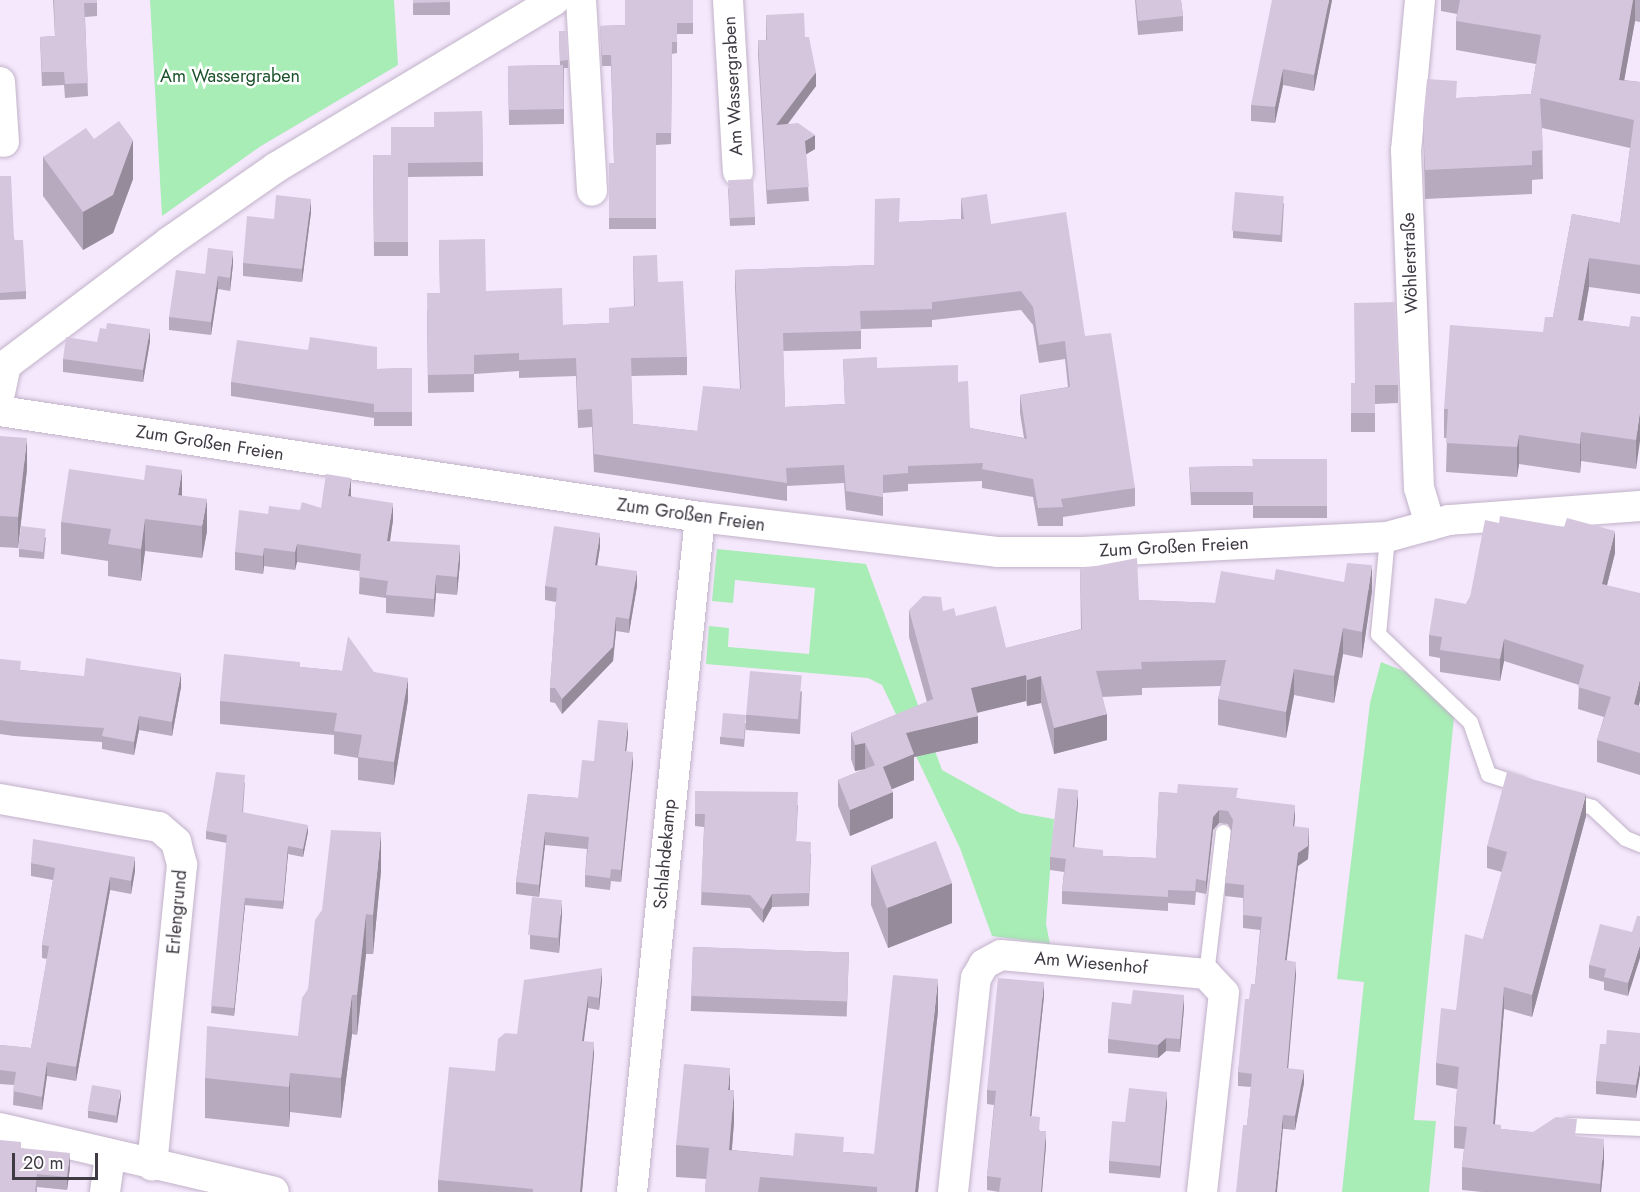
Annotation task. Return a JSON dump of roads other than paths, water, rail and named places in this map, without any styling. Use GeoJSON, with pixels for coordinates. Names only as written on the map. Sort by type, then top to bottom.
{"type":"FeatureCollection","features":[{"type":"Feature","properties":{"kind":"street"},"geometry":{"type":"LineString","coordinates":[[0,393],[6,365],[169,242],[277,167],[555,0]]}},
{"type":"Feature","properties":{"kind":"street"},"geometry":{"type":"LineString","coordinates":[[581,0],[592,191]]}},
{"type":"Feature","properties":{"kind":"street","name":"Am Wassergraben"},"geometry":{"type":"LineString","coordinates":[[728,0],[738,172]]}},
{"type":"Feature","properties":{"kind":"street","name":"Wöhlerstraße"},"geometry":{"type":"LineString","coordinates":[[1420,0],[1406,150],[1419,488],[1430,525]]}},
{"type":"Feature","properties":{"kind":"street"},"geometry":{"type":"LineString","coordinates":[[0,82],[4,142]]}},
{"type":"Feature","properties":{"kind":"street","name":"Zum Großen Freien"},"geometry":{"type":"LineString","coordinates":[[0,411],[700,517],[997,552],[1082,552],[1387,537],[1449,520],[1640,506]]}},
{"type":"Feature","properties":{"kind":"street","name":"Schlahdekamp"},"geometry":{"type":"LineString","coordinates":[[632,1192],[700,517]]}},
{"type":"Feature","properties":{"kind":"street","name":"Erlengrund"},"geometry":{"type":"LineString","coordinates":[[0,799],[159,827],[176,842],[182,865],[152,1166]]}},
{"type":"Feature","properties":{"kind":"street","name":"Am Wiesenhof"},"geometry":{"type":"LineString","coordinates":[[952,1192],[976,978],[992,957],[1206,974]]}},
{"type":"Feature","properties":{"kind":"street"},"geometry":{"type":"LineString","coordinates":[[1202,1192],[1224,993],[1206,974]]}},
{"type":"Feature","properties":{"kind":"street"},"geometry":{"type":"LineString","coordinates":[[0,1128],[152,1166],[274,1192]]}},
{"type":"Feature","properties":{"kind":"street"},"geometry":{"type":"LineString","coordinates":[[105,1192],[110,1156]]}},
{"type":"Feature","properties":{"kind":"lane"},"geometry":{"type":"LineString","coordinates":[[1387,537],[1378,634],[1470,722],[1488,774],[1592,807],[1626,838],[1640,844]]}},
{"type":"Feature","properties":{"kind":"lane"},"geometry":{"type":"LineString","coordinates":[[1206,974],[1223,832]]}},
{"type":"Feature","properties":{"kind":"lane"},"geometry":{"type":"LineString","coordinates":[[1568,1125],[1640,1128]]}}]}
